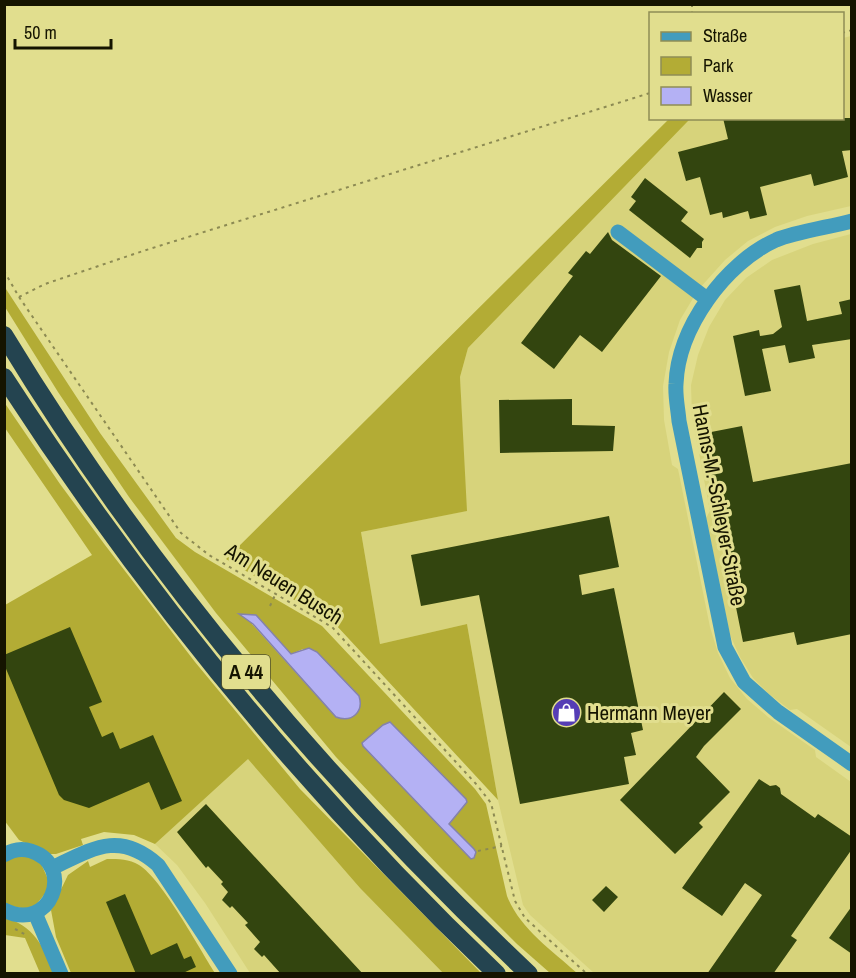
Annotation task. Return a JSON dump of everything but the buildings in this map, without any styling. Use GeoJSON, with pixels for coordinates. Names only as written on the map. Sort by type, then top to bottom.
{"type":"FeatureCollection","features":[{"type":"Feature","properties":{"kind":"highway","name":"A 44"},"geometry":{"type":"LineString","coordinates":[[4,335],[63,426],[119,506],[197,611],[246,672],[370,814],[529,974]]}},
{"type":"Feature","properties":{"kind":"highway","name":"A 44"},"geometry":{"type":"LineString","coordinates":[[4,377],[67,472],[158,598],[239,698],[302,772],[372,848],[497,974]]}},
{"type":"Feature","properties":{"kind":"street","name":"Hanns-M.-Schleyer-Straße"},"geometry":{"type":"LineString","coordinates":[[852,221],[776,240],[742,261],[707,299],[683,346],[676,384],[679,421],[725,647],[744,682],[778,712],[852,764]]}},
{"type":"Feature","properties":{"kind":"street"},"geometry":{"type":"LineString","coordinates":[[618,232],[707,299]]}},
{"type":"Feature","properties":{"kind":"street"},"geometry":{"type":"LineString","coordinates":[[52,868],[98,847],[111,844],[123,845],[146,854],[158,865],[230,974]]}},
{"type":"Feature","properties":{"kind":"street"},"geometry":{"type":"LineString","coordinates":[[4,910],[24,916],[35,913],[51,899],[55,879],[52,868],[46,860],[29,850],[6,849]]}},
{"type":"Feature","properties":{"kind":"street"},"geometry":{"type":"LineString","coordinates":[[35,913],[61,974]]}},
{"type":"Feature","properties":{"kind":"path"},"geometry":{"type":"LineString","coordinates":[[19,297],[45,284],[143,251],[649,94]]}},
{"type":"Feature","properties":{"kind":"path","name":"Am Neuen Busch"},"geometry":{"type":"LineString","coordinates":[[4,271],[19,297],[181,533],[209,555],[332,627],[477,785],[491,803],[515,901],[525,918],[587,974]]}},
{"type":"Feature","properties":{"kind":"path"},"geometry":{"type":"LineString","coordinates":[[270,606],[276,593]]}},
{"type":"Feature","properties":{"kind":"path"},"geometry":{"type":"LineString","coordinates":[[478,850],[502,846]]}},
{"type":"Feature","properties":{"kind":"path"},"geometry":{"type":"LineString","coordinates":[[12,928],[27,934],[32,943]]}},
{"type":"Feature","properties":{"kind":"shaded area"},"geometry":{"type":"Polygon","coordinates":[[[851,36],[851,206],[807,216],[775,227],[748,241],[725,260],[698,290],[680,320],[669,352],[663,386],[664,420],[672,465],[678,469],[710,627],[718,653],[730,678],[747,699],[815,750],[816,757],[851,782],[851,973],[594,973],[530,915],[523,905],[498,800],[467,624],[380,644],[361,532],[466,511],[460,377],[468,348],[689,120],[844,120],[844,38],[851,36]]]}},
{"type":"Feature","properties":{"kind":"shaded area"},"geometry":{"type":"Polygon","coordinates":[[[851,234],[851,747],[797,709],[790,710],[769,694],[753,678],[730,635],[706,518],[710,511],[692,416],[691,385],[698,355],[709,327],[725,300],[746,278],[772,260],[813,244],[851,234]]]}},
{"type":"Feature","properties":{"kind":"shaded area"},"geometry":{"type":"Polygon","coordinates":[[[248,758],[360,888],[443,973],[250,973],[205,903],[177,865],[155,844],[248,758]]]}},
{"type":"Feature","properties":{"kind":"green space"},"geometry":{"type":"Polygon","coordinates":[[[668,120],[689,120],[468,348],[460,377],[467,511],[361,532],[380,644],[467,624],[498,800],[336,625],[226,559],[668,120]]]}},
{"type":"Feature","properties":{"kind":"green space"},"geometry":{"type":"Polygon","coordinates":[[[4,286],[100,433],[176,538],[195,552],[322,626],[475,789],[486,804],[507,896],[513,908],[528,929],[577,973],[550,973],[517,944],[336,757],[216,613],[129,497],[58,392],[5,307],[4,286]],[[256,615],[252,624],[336,717],[343,719],[352,717],[303,649],[291,654],[256,615]]]}},
{"type":"Feature","properties":{"kind":"green space"},"geometry":{"type":"Polygon","coordinates":[[[4,402],[105,545],[195,662],[300,789],[481,973],[443,973],[360,888],[248,759],[155,844],[134,835],[104,832],[81,839],[83,845],[49,854],[19,840],[4,820],[5,605],[92,555],[5,428],[4,402]]]}},
{"type":"Feature","properties":{"kind":"green space"},"geometry":{"type":"Polygon","coordinates":[[[16,854],[39,859],[51,886],[32,910],[5,905],[4,860],[16,854]]]}},
{"type":"Feature","properties":{"kind":"green space"},"geometry":{"type":"Polygon","coordinates":[[[107,859],[131,862],[139,865],[148,873],[169,899],[215,973],[71,973],[56,937],[51,910],[68,875],[88,861],[90,867],[107,859]]]}},
{"type":"Feature","properties":{"kind":"green space"},"geometry":{"type":"Polygon","coordinates":[[[4,917],[23,926],[36,938],[55,973],[40,973],[25,938],[5,935],[4,917]]]}},
{"type":"Feature","properties":{"kind":"water"},"geometry":{"type":"Polygon","coordinates":[[[239,614],[256,615],[291,654],[309,648],[317,652],[359,696],[360,707],[355,715],[347,718],[336,717],[253,624],[239,614]]]}},
{"type":"Feature","properties":{"kind":"water"},"geometry":{"type":"Polygon","coordinates":[[[390,722],[466,799],[467,802],[449,824],[474,849],[476,852],[474,858],[471,859],[363,746],[362,743],[383,725],[390,722]]]}},
{"type":"Feature","properties":{"kind":"place","name":"Hermann Meyer"},"geometry":{"type":"Point","coordinates":[566,713]}}]}
